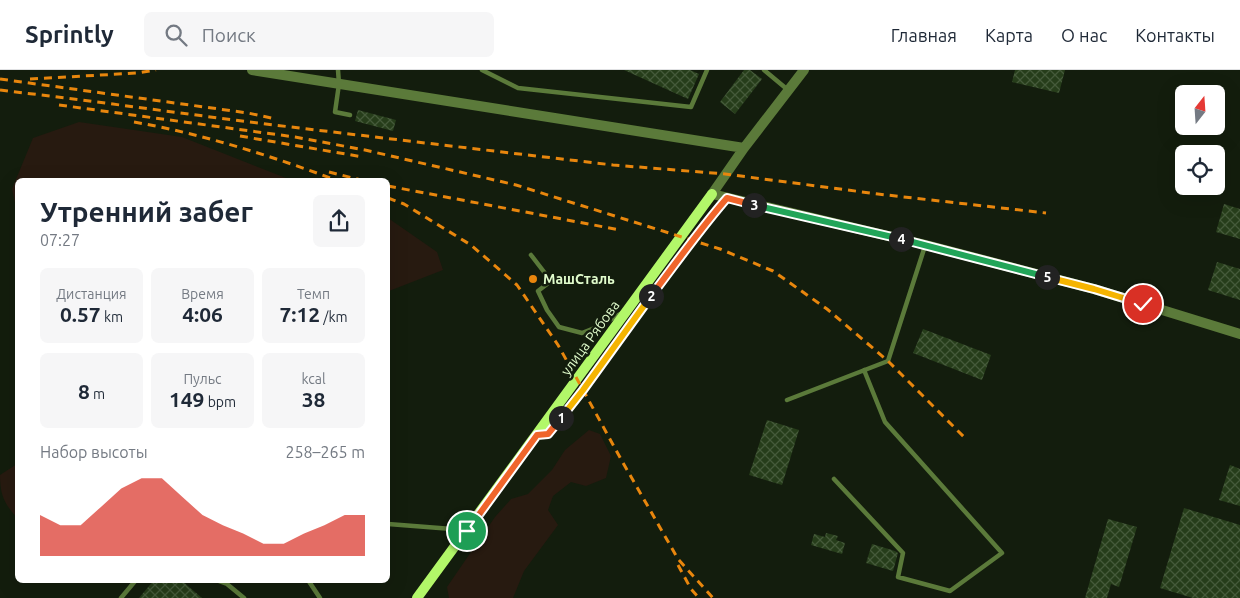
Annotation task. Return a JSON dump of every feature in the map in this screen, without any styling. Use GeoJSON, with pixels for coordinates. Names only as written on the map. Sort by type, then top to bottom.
{"type":"FeatureCollection","features":[{"type":"Feature","properties":{"kind":"main road","name":"улица Рябова"},"geometry":{"type":"LineString","coordinates":[[417,598],[712,194]]}},
{"type":"Feature","properties":{"kind":"street"},"geometry":{"type":"LineString","coordinates":[[252,70],[744,148]]}},
{"type":"Feature","properties":{"kind":"street","name":"улица Рябова"},"geometry":{"type":"LineString","coordinates":[[712,194],[744,148],[804,70]]}},
{"type":"Feature","properties":{"kind":"street"},"geometry":{"type":"LineString","coordinates":[[712,194],[926,245],[1094,289],[1240,334]]}},
{"type":"Feature","properties":{"kind":"lane"},"geometry":{"type":"LineString","coordinates":[[338,70],[339,84],[335,112],[350,115]]}},
{"type":"Feature","properties":{"kind":"lane"},"geometry":{"type":"LineString","coordinates":[[482,70],[518,88],[691,106],[707,70]]}},
{"type":"Feature","properties":{"kind":"lane"},"geometry":{"type":"LineString","coordinates":[[764,70],[788,90]]}},
{"type":"Feature","properties":{"kind":"lane"},"geometry":{"type":"LineString","coordinates":[[787,400],[888,361],[926,245]]}},
{"type":"Feature","properties":{"kind":"lane"},"geometry":{"type":"LineString","coordinates":[[531,255],[551,281],[538,291],[547,310],[559,327],[582,333],[598,327],[627,310]]}},
{"type":"Feature","properties":{"kind":"lane"},"geometry":{"type":"LineString","coordinates":[[834,478],[903,552],[898,577],[950,591],[1002,553],[884,422],[864,370]]}},
{"type":"Feature","properties":{"kind":"lane"},"geometry":{"type":"LineString","coordinates":[[390,524],[467,531]]}},
{"type":"Feature","properties":{"kind":"lane"},"geometry":{"type":"LineString","coordinates":[[121,598],[134,583]]}},
{"type":"Feature","properties":{"kind":"lane"},"geometry":{"type":"LineString","coordinates":[[224,583],[244,598]]}},
{"type":"Feature","properties":{"kind":"lane"},"geometry":{"type":"LineString","coordinates":[[310,583],[320,598]]}},
{"type":"Feature","properties":{"kind":"path"},"geometry":{"type":"LineString","coordinates":[[566,412],[692,240],[727,198]]}},
{"type":"Feature","properties":{"kind":"shaded area"},"geometry":{"type":"Polygon","coordinates":[[[79,122],[182,137],[286,178],[17,178],[33,138],[79,122]]]}},
{"type":"Feature","properties":{"kind":"shaded area"},"geometry":{"type":"Polygon","coordinates":[[[15,182],[15,203],[12,189],[15,182]]]}},
{"type":"Feature","properties":{"kind":"shaded area"},"geometry":{"type":"Polygon","coordinates":[[[390,219],[437,252],[443,270],[390,291],[390,219]]]}},
{"type":"Feature","properties":{"kind":"shaded area"},"geometry":{"type":"Polygon","coordinates":[[[589,430],[600,434],[611,456],[606,478],[586,486],[571,482],[553,496],[548,510],[558,525],[524,571],[513,598],[449,598],[447,587],[495,517],[511,499],[528,494],[552,470],[565,450],[589,430]]]}},
{"type":"Feature","properties":{"kind":"shaded area"},"geometry":{"type":"Polygon","coordinates":[[[15,465],[15,516],[4,498],[0,475],[15,465]]]}},
{"type":"Feature","properties":{"kind":"building"},"geometry":{"type":"Polygon","coordinates":[[[624,70],[690,70],[699,74],[688,99],[624,70]]]}},
{"type":"Feature","properties":{"kind":"building"},"geometry":{"type":"Polygon","coordinates":[[[744,70],[750,70],[762,79],[735,114],[720,102],[744,70]]]}},
{"type":"Feature","properties":{"kind":"building"},"geometry":{"type":"Polygon","coordinates":[[[1015,70],[1065,70],[1059,93],[1012,82],[1015,70]]]}},
{"type":"Feature","properties":{"kind":"building"},"geometry":{"type":"Polygon","coordinates":[[[358,110],[396,120],[393,131],[355,121],[358,110]]]}},
{"type":"Feature","properties":{"kind":"building"},"geometry":{"type":"Polygon","coordinates":[[[1224,204],[1240,209],[1240,239],[1216,232],[1224,204]]]}},
{"type":"Feature","properties":{"kind":"building"},"geometry":{"type":"Polygon","coordinates":[[[1217,262],[1240,269],[1240,300],[1208,290],[1217,262]]]}},
{"type":"Feature","properties":{"kind":"building"},"geometry":{"type":"Polygon","coordinates":[[[923,329],[991,355],[982,380],[913,353],[923,329]]]}},
{"type":"Feature","properties":{"kind":"building"},"geometry":{"type":"Polygon","coordinates":[[[767,420],[799,430],[782,485],[749,475],[767,420]]]}},
{"type":"Feature","properties":{"kind":"building"},"geometry":{"type":"Polygon","coordinates":[[[1230,465],[1240,469],[1240,506],[1219,500],[1230,465]]]}},
{"type":"Feature","properties":{"kind":"building"},"geometry":{"type":"Polygon","coordinates":[[[1184,508],[1240,525],[1240,598],[1193,598],[1160,588],[1184,508]]]}},
{"type":"Feature","properties":{"kind":"building"},"geometry":{"type":"Polygon","coordinates":[[[1108,519],[1137,527],[1119,587],[1111,584],[1107,598],[1085,598],[1108,519]]]}},
{"type":"Feature","properties":{"kind":"building"},"geometry":{"type":"Polygon","coordinates":[[[826,533],[838,536],[836,540],[845,543],[842,554],[811,545],[814,534],[825,537],[826,533]]]}},
{"type":"Feature","properties":{"kind":"building"},"geometry":{"type":"Polygon","coordinates":[[[872,544],[898,553],[893,571],[866,563],[872,544]]]}},
{"type":"Feature","properties":{"kind":"building"},"geometry":{"type":"Polygon","coordinates":[[[152,583],[184,583],[202,598],[139,598],[152,583]]]}},
{"type":"Feature","properties":{"kind":"railway"},"geometry":{"type":"LineString","coordinates":[[30,79],[137,73],[156,70]]}},
{"type":"Feature","properties":{"kind":"railway"},"geometry":{"type":"LineString","coordinates":[[0,79],[248,113],[276,119]]}},
{"type":"Feature","properties":{"kind":"railway"},"geometry":{"type":"LineString","coordinates":[[0,90],[417,142],[613,165],[725,174],[1046,213]]}},
{"type":"Feature","properties":{"kind":"railway"},"geometry":{"type":"LineString","coordinates":[[59,105],[295,137],[365,150],[516,185],[720,249],[773,271],[827,309],[888,361],[967,440]]}},
{"type":"Feature","properties":{"kind":"railway"},"geometry":{"type":"LineString","coordinates":[[134,122],[237,146],[331,178]]}},
{"type":"Feature","properties":{"kind":"railway"},"geometry":{"type":"LineString","coordinates":[[240,136],[363,157]]}},
{"type":"Feature","properties":{"kind":"railway"},"geometry":{"type":"LineString","coordinates":[[329,172],[353,178]]}},
{"type":"Feature","properties":{"kind":"railway"},"geometry":{"type":"LineString","coordinates":[[390,186],[620,230]]}},
{"type":"Feature","properties":{"kind":"railway"},"geometry":{"type":"LineString","coordinates":[[390,199],[404,204],[471,245],[517,285],[558,345],[678,559],[713,598]]}},
{"type":"Feature","properties":{"kind":"railway"},"geometry":{"type":"LineString","coordinates":[[678,565],[691,589],[699,598]]}},
{"type":"Feature","properties":{"kind":"place","name":"МашСталь"},"geometry":{"type":"Point","coordinates":[533,279]}},
{"type":"Feature","properties":{"kind":"route"},"geometry":{"type":"LineString","coordinates":[[467,531],[537,435],[548,434],[583,390],[692,240],[727,198],[926,245],[1094,289],[1143,304]]}}]}
